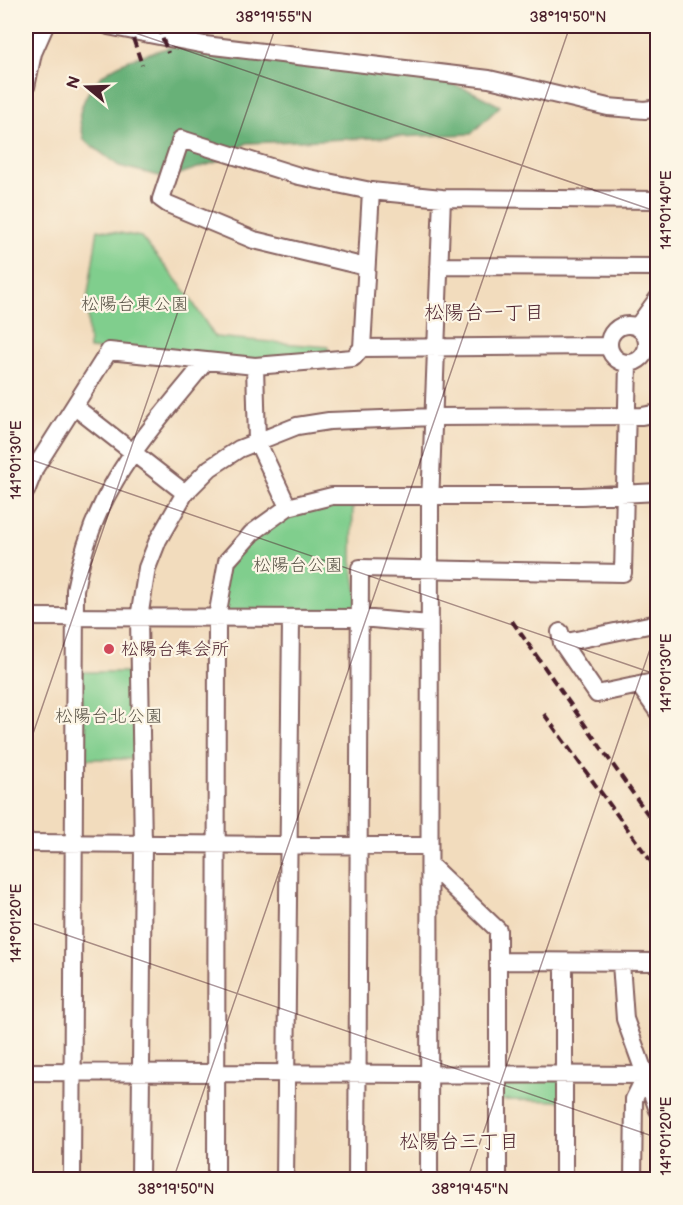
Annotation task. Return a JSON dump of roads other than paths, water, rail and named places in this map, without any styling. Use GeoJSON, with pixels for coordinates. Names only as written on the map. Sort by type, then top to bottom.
{"type":"FeatureCollection","features":[{"type":"Feature","properties":{"kind":"street"},"geometry":{"type":"LineString","coordinates":[[26,87],[33,53],[45,26]]}},
{"type":"Feature","properties":{"kind":"street"},"geometry":{"type":"LineString","coordinates":[[108,26],[185,41],[489,79],[608,107],[645,110],[657,108]]}},
{"type":"Feature","properties":{"kind":"street"},"geometry":{"type":"LineString","coordinates":[[171,26],[185,41]]}},
{"type":"Feature","properties":{"kind":"street"},"geometry":{"type":"LineString","coordinates":[[366,267],[254,240],[168,204],[161,199],[180,139],[299,176],[371,191],[442,198],[657,200]]}},
{"type":"Feature","properties":{"kind":"street"},"geometry":{"type":"LineString","coordinates":[[26,490],[35,468],[109,351],[255,366],[353,358],[362,348],[371,191]]}},
{"type":"Feature","properties":{"kind":"street"},"geometry":{"type":"LineString","coordinates":[[429,1179],[430,497],[442,198]]}},
{"type":"Feature","properties":{"kind":"street"},"geometry":{"type":"LineString","coordinates":[[439,266],[657,267]]}},
{"type":"Feature","properties":{"kind":"street"},"geometry":{"type":"LineString","coordinates":[[638,327],[657,298]]}},
{"type":"Feature","properties":{"kind":"street"},"geometry":{"type":"LineString","coordinates":[[620,326],[638,327],[646,336],[647,349],[640,359],[628,364],[617,360],[608,346],[611,334],[620,326]]}},
{"type":"Feature","properties":{"kind":"street"},"geometry":{"type":"LineString","coordinates":[[362,348],[608,346]]}},
{"type":"Feature","properties":{"kind":"street"},"geometry":{"type":"LineString","coordinates":[[72,1179],[75,590],[87,536],[100,505],[132,452],[206,361]]}},
{"type":"Feature","properties":{"kind":"street"},"geometry":{"type":"LineString","coordinates":[[357,1179],[360,568],[623,573],[628,364]]}},
{"type":"Feature","properties":{"kind":"street"},"geometry":{"type":"LineString","coordinates":[[255,366],[257,441],[288,507]]}},
{"type":"Feature","properties":{"kind":"street"},"geometry":{"type":"LineString","coordinates":[[75,406],[185,493]]}},
{"type":"Feature","properties":{"kind":"street"},"geometry":{"type":"LineString","coordinates":[[140,1179],[143,844],[139,618],[147,568],[158,540],[185,493],[210,468],[239,449],[297,426],[329,421],[435,417],[657,413]]}},
{"type":"Feature","properties":{"kind":"street"},"geometry":{"type":"LineString","coordinates":[[216,1179],[217,617],[227,561],[252,533],[288,507],[332,496],[625,495],[657,492]]}},
{"type":"Feature","properties":{"kind":"street"},"geometry":{"type":"LineString","coordinates":[[26,617],[361,618],[429,624]]}},
{"type":"Feature","properties":{"kind":"street"},"geometry":{"type":"LineString","coordinates":[[285,1179],[291,619]]}},
{"type":"Feature","properties":{"kind":"street"},"geometry":{"type":"LineString","coordinates":[[657,623],[561,637],[597,694],[657,681]]}},
{"type":"Feature","properties":{"kind":"street"},"geometry":{"type":"LineString","coordinates":[[639,685],[657,712]]}},
{"type":"Feature","properties":{"kind":"street"},"geometry":{"type":"LineString","coordinates":[[26,843],[429,846]]}},
{"type":"Feature","properties":{"kind":"street"},"geometry":{"type":"LineString","coordinates":[[430,865],[498,930],[498,1179]]}},
{"type":"Feature","properties":{"kind":"street"},"geometry":{"type":"LineString","coordinates":[[498,961],[657,962]]}},
{"type":"Feature","properties":{"kind":"street"},"geometry":{"type":"LineString","coordinates":[[564,962],[564,1179]]}},
{"type":"Feature","properties":{"kind":"street"},"geometry":{"type":"LineString","coordinates":[[621,963],[625,1019],[657,1110]]}},
{"type":"Feature","properties":{"kind":"street"},"geometry":{"type":"LineString","coordinates":[[26,1072],[499,1072],[646,1075]]}},
{"type":"Feature","properties":{"kind":"street"},"geometry":{"type":"LineString","coordinates":[[633,1179],[634,1099],[646,1075]]}},
{"type":"Feature","properties":{"kind":"railway"},"geometry":{"type":"LineString","coordinates":[[129,26],[142,65]]}},
{"type":"Feature","properties":{"kind":"railway"},"geometry":{"type":"LineString","coordinates":[[158,26],[168,53]]}},
{"type":"Feature","properties":{"kind":"railway"},"geometry":{"type":"LineString","coordinates":[[512,621],[658,829]]}},
{"type":"Feature","properties":{"kind":"railway"},"geometry":{"type":"LineString","coordinates":[[544,714],[658,871]]}},
{"type":"Feature","properties":{"kind":"place","name":"松陽台集会所"},"geometry":{"type":"Point","coordinates":[109,649]}},
{"type":"Feature","properties":{"kind":"district","name":"松陽台一丁目"},"geometry":{"type":"Point","coordinates":[484,312]}},
{"type":"Feature","properties":{"kind":"district","name":"松陽台三丁目"},"geometry":{"type":"Point","coordinates":[459,1141]}},
{"type":"Feature","properties":{"kind":"park label","name":"松陽台東公園"},"geometry":{"type":"Point","coordinates":[135,304]}},
{"type":"Feature","properties":{"kind":"park label","name":"松陽台公園"},"geometry":{"type":"Point","coordinates":[298,565]}},
{"type":"Feature","properties":{"kind":"park label","name":"松陽台北公園"},"geometry":{"type":"Point","coordinates":[109,716]}}]}
